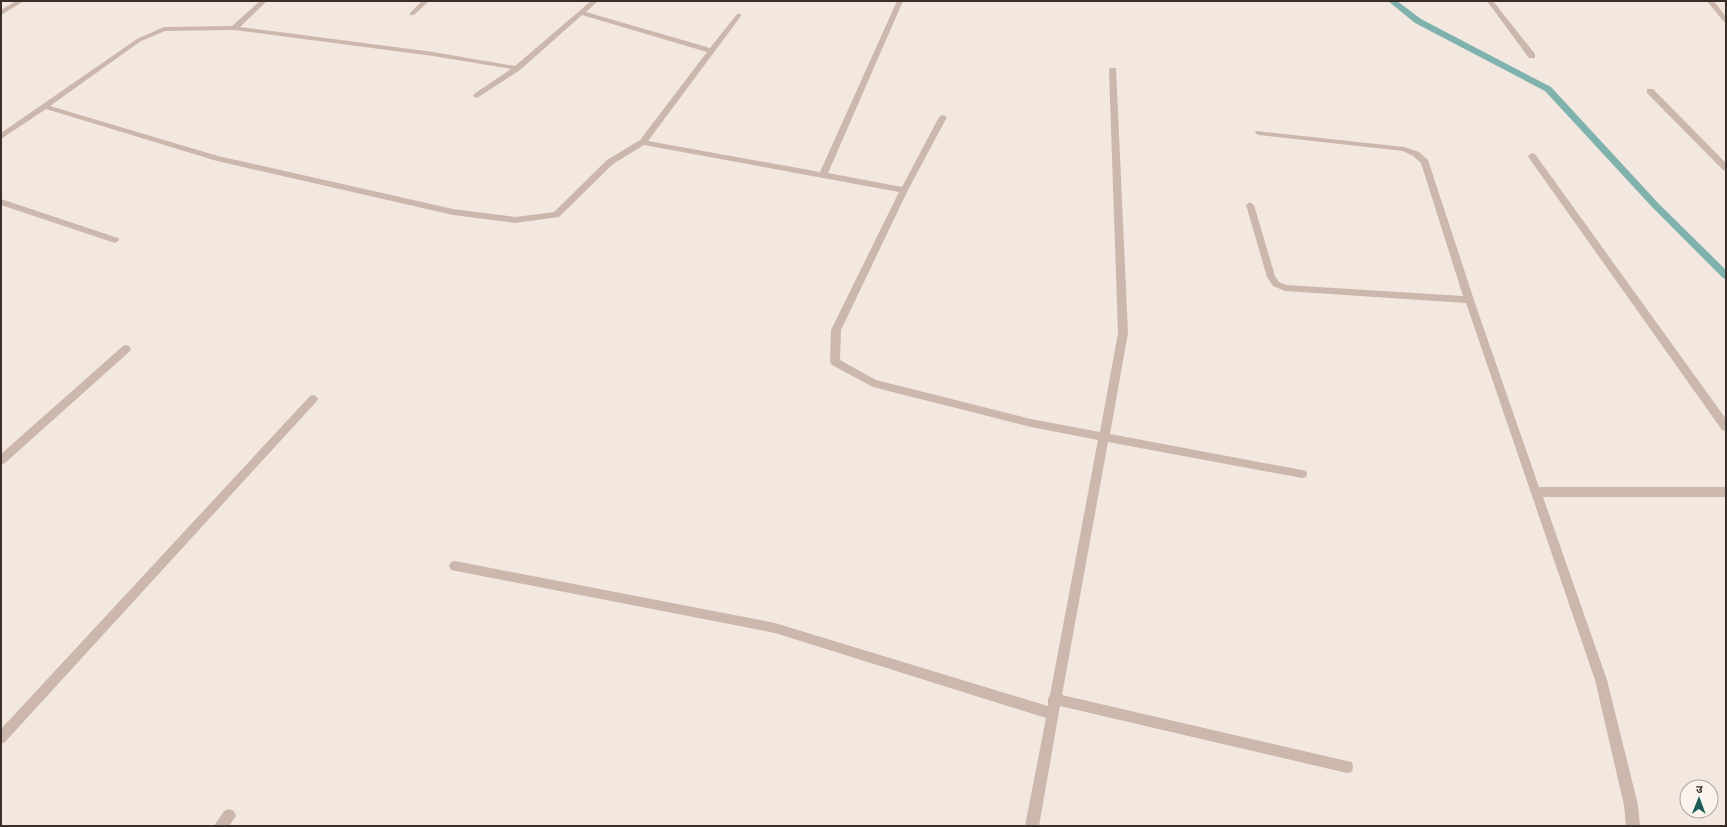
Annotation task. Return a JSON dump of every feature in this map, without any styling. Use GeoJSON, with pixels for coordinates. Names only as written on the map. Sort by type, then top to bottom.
{"type":"FeatureCollection","features":[{"type":"Feature","properties":{"kind":"street"},"geometry":{"type":"LineString","coordinates":[[1,12],[20,1]]}},
{"type":"Feature","properties":{"kind":"street"},"geometry":{"type":"LineString","coordinates":[[234,28],[264,1]]}},
{"type":"Feature","properties":{"kind":"street"},"geometry":{"type":"LineString","coordinates":[[412,14],[426,1]]}},
{"type":"Feature","properties":{"kind":"street"},"geometry":{"type":"LineString","coordinates":[[477,96],[517,68],[595,1]]}},
{"type":"Feature","properties":{"kind":"street"},"geometry":{"type":"LineString","coordinates":[[823,175],[900,1]]}},
{"type":"Feature","properties":{"kind":"street"},"geometry":{"type":"LineString","coordinates":[[1490,1],[1532,56]]}},
{"type":"Feature","properties":{"kind":"street"},"geometry":{"type":"LineString","coordinates":[[1710,1],[1726,21]]}},
{"type":"Feature","properties":{"kind":"street"},"geometry":{"type":"LineString","coordinates":[[581,13],[712,51]]}},
{"type":"Feature","properties":{"kind":"street"},"geometry":{"type":"LineString","coordinates":[[43,106],[217,158],[453,212],[514,220],[556,215],[610,162],[643,142],[739,15]]}},
{"type":"Feature","properties":{"kind":"street"},"geometry":{"type":"LineString","coordinates":[[1,137],[43,106],[139,40],[164,29],[234,28],[433,54],[517,68]]}},
{"type":"Feature","properties":{"kind":"street"},"geometry":{"type":"LineString","coordinates":[[1032,826],[1051,713],[1123,333],[1113,70]]}},
{"type":"Feature","properties":{"kind":"street"},"geometry":{"type":"LineString","coordinates":[[1650,92],[1726,168]]}},
{"type":"Feature","properties":{"kind":"street"},"geometry":{"type":"LineString","coordinates":[[943,117],[904,190],[836,330],[835,362],[873,383],[1031,423],[1302,474]]}},
{"type":"Feature","properties":{"kind":"street"},"geometry":{"type":"LineString","coordinates":[[1259,133],[1404,149],[1416,154],[1426,162],[1469,300],[1601,680],[1631,805],[1634,826]]}},
{"type":"Feature","properties":{"kind":"street"},"geometry":{"type":"LineString","coordinates":[[643,142],[904,190]]}},
{"type":"Feature","properties":{"kind":"street"},"geometry":{"type":"LineString","coordinates":[[1532,156],[1726,427]]}},
{"type":"Feature","properties":{"kind":"street"},"geometry":{"type":"LineString","coordinates":[[1,202],[115,240]]}},
{"type":"Feature","properties":{"kind":"street"},"geometry":{"type":"LineString","coordinates":[[1250,205],[1271,277],[1276,284],[1285,288],[1469,300]]}},
{"type":"Feature","properties":{"kind":"street"},"geometry":{"type":"LineString","coordinates":[[1,460],[126,349]]}},
{"type":"Feature","properties":{"kind":"street"},"geometry":{"type":"LineString","coordinates":[[1,738],[313,399]]}},
{"type":"Feature","properties":{"kind":"street"},"geometry":{"type":"LineString","coordinates":[[1535,492],[1726,492]]}},
{"type":"Feature","properties":{"kind":"street"},"geometry":{"type":"LineString","coordinates":[[455,566],[775,628],[1051,713]]}},
{"type":"Feature","properties":{"kind":"street"},"geometry":{"type":"LineString","coordinates":[[1054,699],[1347,767]]}},
{"type":"Feature","properties":{"kind":"waterway"},"geometry":{"type":"LineString","coordinates":[[1392,1],[1418,21],[1548,89],[1656,206],[1726,276]]}}]}
